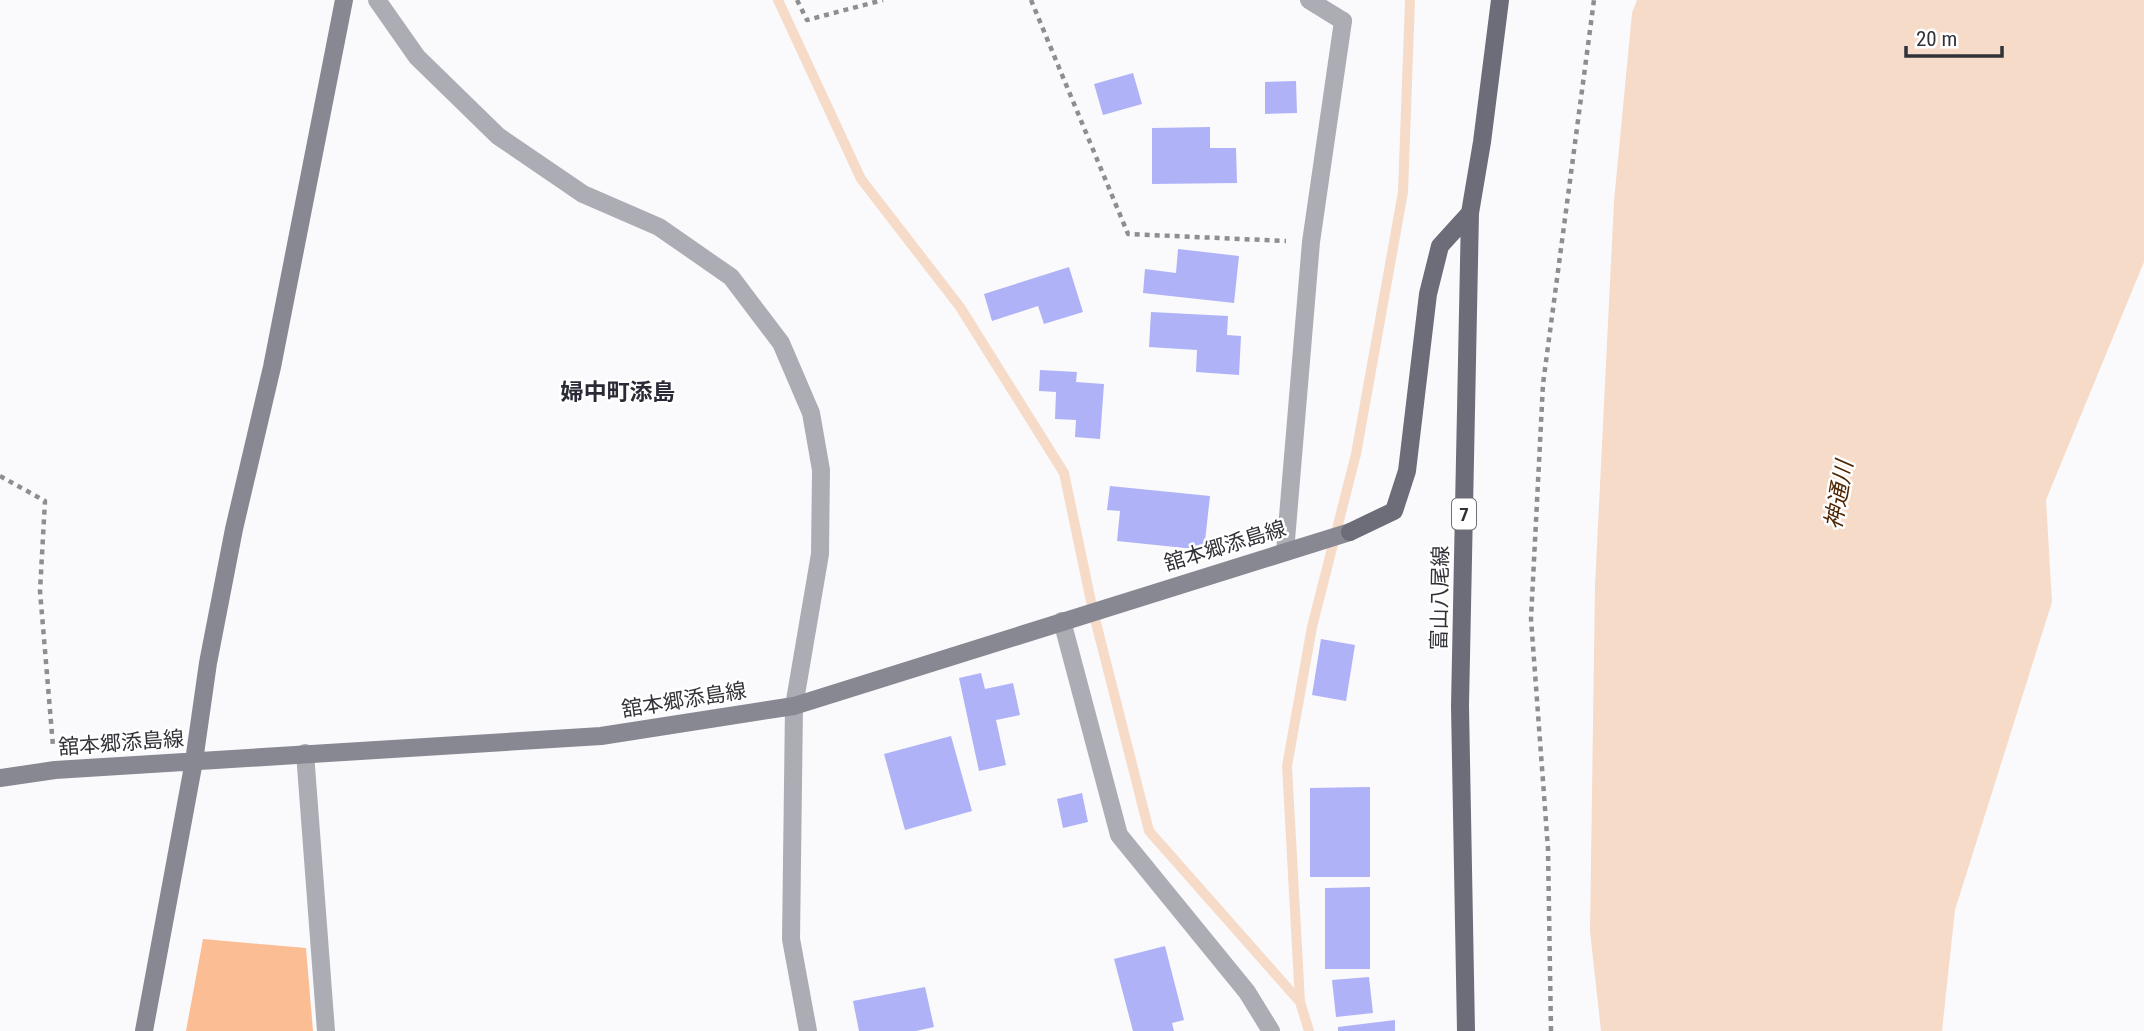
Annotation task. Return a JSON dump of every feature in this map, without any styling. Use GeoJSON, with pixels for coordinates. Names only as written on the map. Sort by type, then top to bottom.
{"type":"FeatureCollection","features":[{"type":"Feature","properties":{"kind":"main road"},"geometry":{"type":"LineString","coordinates":[[144,1031],[226,569],[272,367],[344,0]]}},
{"type":"Feature","properties":{"kind":"main road","name":"富山八尾線"},"geometry":{"type":"LineString","coordinates":[[1466,1031],[1460,706],[1469,212],[1482,142],[1500,0]]}},
{"type":"Feature","properties":{"kind":"main road","name":"舘本郷添島線"},"geometry":{"type":"LineString","coordinates":[[0,778],[55,770],[601,736],[794,705],[1346,533],[1394,511],[1407,471],[1428,294],[1440,246],[1469,212]]}},
{"type":"Feature","properties":{"kind":"street"},"geometry":{"type":"LineString","coordinates":[[377,0],[417,57],[498,136],[583,194],[659,227],[731,277],[781,343],[811,413],[821,470],[820,554],[794,705],[791,939],[808,1031]]}},
{"type":"Feature","properties":{"kind":"street"},"geometry":{"type":"LineString","coordinates":[[1285,552],[1311,242],[1343,21],[1309,0]]}},
{"type":"Feature","properties":{"kind":"street"},"geometry":{"type":"LineString","coordinates":[[1062,621],[1119,835],[1247,992],[1271,1031]]}},
{"type":"Feature","properties":{"kind":"street"},"geometry":{"type":"LineString","coordinates":[[305,753],[326,1031]]}},
{"type":"Feature","properties":{"kind":"path"},"geometry":{"type":"LineString","coordinates":[[797,0],[807,20],[883,0]]}},
{"type":"Feature","properties":{"kind":"path"},"geometry":{"type":"LineString","coordinates":[[1031,0],[1128,234],[1311,242]]}},
{"type":"Feature","properties":{"kind":"path"},"geometry":{"type":"LineString","coordinates":[[1552,1031],[1548,849],[1531,619],[1543,384],[1594,0]]}},
{"type":"Feature","properties":{"kind":"path"},"geometry":{"type":"LineString","coordinates":[[0,476],[45,501],[40,591],[55,770]]}},
{"type":"Feature","properties":{"kind":"shaded area"},"geometry":{"type":"Polygon","coordinates":[[[203,939],[306,948],[313,1031],[186,1031],[203,939]]]}},
{"type":"Feature","properties":{"kind":"water","name":"神通川"},"geometry":{"type":"Polygon","coordinates":[[[1637,0],[2144,0],[2144,262],[2046,500],[2052,602],[1955,910],[1942,1031],[1601,1031],[1590,931],[1595,586],[1614,201],[1632,13],[1637,0]]]}},
{"type":"Feature","properties":{"kind":"building"},"geometry":{"type":"Polygon","coordinates":[[[1133,73],[1142,104],[1103,115],[1094,84],[1133,73]]]}},
{"type":"Feature","properties":{"kind":"building"},"geometry":{"type":"Polygon","coordinates":[[[1296,81],[1297,113],[1265,114],[1265,82],[1296,81]]]}},
{"type":"Feature","properties":{"kind":"building"},"geometry":{"type":"Polygon","coordinates":[[[1210,127],[1210,148],[1236,148],[1237,183],[1152,184],[1152,128],[1210,127]]]}},
{"type":"Feature","properties":{"kind":"building"},"geometry":{"type":"Polygon","coordinates":[[[1178,249],[1239,256],[1234,303],[1143,293],[1145,269],[1176,273],[1178,249]]]}},
{"type":"Feature","properties":{"kind":"building"},"geometry":{"type":"Polygon","coordinates":[[[1069,267],[1083,312],[1044,324],[1038,306],[992,321],[984,294],[1069,267]]]}},
{"type":"Feature","properties":{"kind":"building"},"geometry":{"type":"Polygon","coordinates":[[[1151,312],[1228,316],[1227,335],[1241,336],[1239,375],[1196,372],[1197,350],[1149,347],[1151,312]]]}},
{"type":"Feature","properties":{"kind":"building"},"geometry":{"type":"Polygon","coordinates":[[[1040,370],[1077,372],[1076,382],[1104,384],[1100,439],[1075,437],[1076,420],[1055,419],[1056,392],[1039,391],[1040,370]]]}},
{"type":"Feature","properties":{"kind":"building"},"geometry":{"type":"Polygon","coordinates":[[[1110,486],[1210,496],[1204,550],[1117,541],[1120,511],[1107,510],[1110,486]]]}},
{"type":"Feature","properties":{"kind":"building"},"geometry":{"type":"Polygon","coordinates":[[[1321,639],[1355,645],[1346,701],[1312,695],[1321,639]]]}},
{"type":"Feature","properties":{"kind":"building"},"geometry":{"type":"Polygon","coordinates":[[[981,673],[985,689],[1013,683],[1020,715],[996,720],[1006,765],[979,771],[959,678],[981,673]]]}},
{"type":"Feature","properties":{"kind":"building"},"geometry":{"type":"Polygon","coordinates":[[[951,736],[972,811],[905,830],[884,754],[951,736]]]}},
{"type":"Feature","properties":{"kind":"building"},"geometry":{"type":"Polygon","coordinates":[[[1370,787],[1370,877],[1310,877],[1310,788],[1370,787]]]}},
{"type":"Feature","properties":{"kind":"building"},"geometry":{"type":"Polygon","coordinates":[[[1082,793],[1088,822],[1063,828],[1057,799],[1082,793]]]}},
{"type":"Feature","properties":{"kind":"building"},"geometry":{"type":"Polygon","coordinates":[[[1370,887],[1370,969],[1325,969],[1325,888],[1370,887]]]}},
{"type":"Feature","properties":{"kind":"building"},"geometry":{"type":"Polygon","coordinates":[[[1165,946],[1184,1020],[1172,1023],[1174,1031],[1133,1031],[1114,959],[1165,946]]]}},
{"type":"Feature","properties":{"kind":"building"},"geometry":{"type":"Polygon","coordinates":[[[1369,977],[1373,1013],[1336,1017],[1332,980],[1369,977]]]}},
{"type":"Feature","properties":{"kind":"building"},"geometry":{"type":"Polygon","coordinates":[[[925,987],[934,1027],[916,1031],[859,1031],[853,1001],[925,987]]]}},
{"type":"Feature","properties":{"kind":"building"},"geometry":{"type":"Polygon","coordinates":[[[1395,1020],[1395,1031],[1338,1031],[1338,1027],[1395,1020]]]}},
{"type":"Feature","properties":{"kind":"waterway"},"geometry":{"type":"LineString","coordinates":[[778,0],[861,179],[960,307],[1064,473],[1093,611],[1149,831],[1300,1002]]}},
{"type":"Feature","properties":{"kind":"waterway"},"geometry":{"type":"LineString","coordinates":[[1309,1031],[1300,1002],[1287,766],[1312,627],[1356,454],[1403,192],[1410,0]]}},
{"type":"Feature","properties":{"kind":"district","name":"婦中町添島"},"geometry":{"type":"Point","coordinates":[618,392]}}]}
